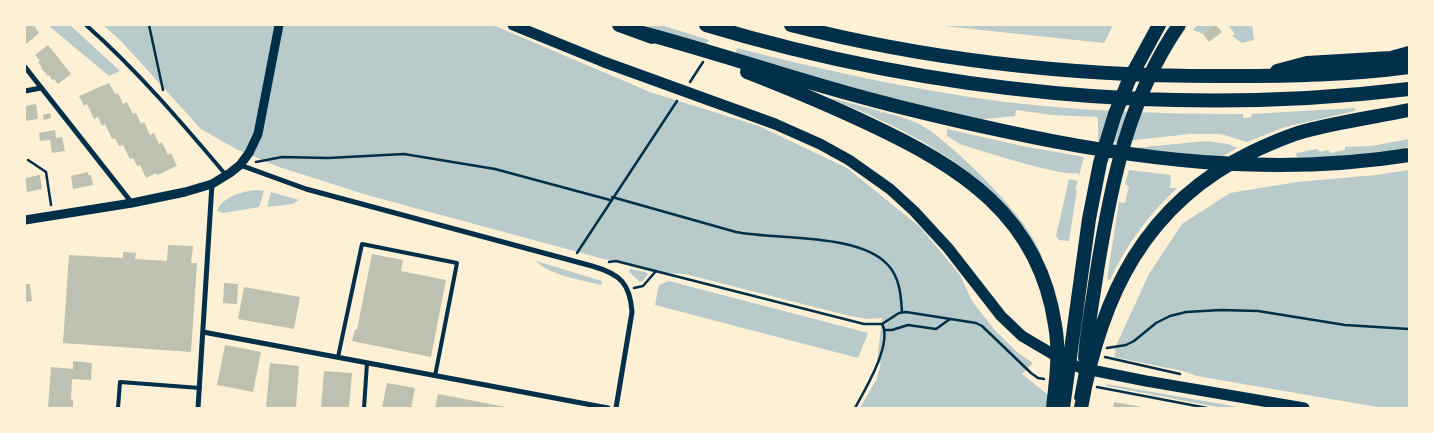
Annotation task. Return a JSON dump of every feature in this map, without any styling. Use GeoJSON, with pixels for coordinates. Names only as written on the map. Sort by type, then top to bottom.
{"type":"FeatureCollection","features":[{"type":"Feature","properties":{"kind":"highway"},"geometry":{"type":"LineString","coordinates":[[620,25],[822,103],[906,141],[950,167],[989,197],[1018,231],[1032,251],[1047,290],[1056,327],[1056,382],[1053,408]]}},
{"type":"Feature","properties":{"kind":"highway"},"geometry":{"type":"LineString","coordinates":[[706,25],[802,51],[885,69],[976,84],[1061,93],[1226,100],[1314,97],[1409,89]]}},
{"type":"Feature","properties":{"kind":"highway"},"geometry":{"type":"LineString","coordinates":[[791,25],[914,51],[1030,67],[1109,74],[1292,76],[1409,67]]}},
{"type":"Feature","properties":{"kind":"highway"},"geometry":{"type":"LineString","coordinates":[[1076,404],[1087,333],[1089,219],[1096,182],[1118,105],[1129,80],[1159,25]]}},
{"type":"Feature","properties":{"kind":"highway"},"geometry":{"type":"LineString","coordinates":[[1076,404],[1112,186],[1121,150],[1137,103],[1156,63],[1179,25]]}},
{"type":"Feature","properties":{"kind":"highway"},"geometry":{"type":"LineString","coordinates":[[643,33],[874,100],[996,129],[1098,150],[1156,158],[1248,166],[1320,165],[1409,155]]}},
{"type":"Feature","properties":{"kind":"highway"},"geometry":{"type":"LineString","coordinates":[[1257,76],[1307,63],[1392,58],[1409,53]]}},
{"type":"Feature","properties":{"kind":"highway"},"geometry":{"type":"LineString","coordinates":[[1087,333],[1138,249],[1158,222],[1186,194],[1207,178],[1235,160],[1305,131],[1409,110]]}},
{"type":"Feature","properties":{"kind":"main road"},"geometry":{"type":"LineString","coordinates":[[513,25],[604,62],[775,124],[812,140],[849,160],[890,189],[914,211],[948,248],[1001,316],[1022,336],[1053,356],[1081,368],[1304,408]]}},
{"type":"Feature","properties":{"kind":"street"},"geometry":{"type":"LineString","coordinates":[[25,220],[132,203],[190,191],[212,184],[226,175],[240,164],[249,153],[258,134],[281,25]]}},
{"type":"Feature","properties":{"kind":"street"},"geometry":{"type":"LineString","coordinates":[[25,67],[132,203]]}},
{"type":"Feature","properties":{"kind":"street"},"geometry":{"type":"LineString","coordinates":[[25,91],[41,88]]}},
{"type":"Feature","properties":{"kind":"street"},"geometry":{"type":"LineString","coordinates":[[240,164],[271,177],[306,188],[572,260],[605,270],[617,276],[626,286],[630,297],[631,322],[616,408]]}},
{"type":"Feature","properties":{"kind":"street"},"geometry":{"type":"LineString","coordinates":[[198,408],[212,184]]}},
{"type":"Feature","properties":{"kind":"street"},"geometry":{"type":"LineString","coordinates":[[203,332],[608,408]]}},
{"type":"Feature","properties":{"kind":"lane"},"geometry":{"type":"LineString","coordinates":[[86,25],[114,50],[167,106],[226,175]]}},
{"type":"Feature","properties":{"kind":"lane"},"geometry":{"type":"LineString","coordinates":[[338,357],[362,244],[457,263],[435,376]]}},
{"type":"Feature","properties":{"kind":"lane"},"geometry":{"type":"LineString","coordinates":[[364,408],[367,363]]}},
{"type":"Feature","properties":{"kind":"lane"},"geometry":{"type":"LineString","coordinates":[[1076,404],[1081,368]]}},
{"type":"Feature","properties":{"kind":"lane"},"geometry":{"type":"LineString","coordinates":[[118,408],[120,382],[200,388]]}},
{"type":"Feature","properties":{"kind":"path"},"geometry":{"type":"LineString","coordinates":[[149,25],[167,106]]}},
{"type":"Feature","properties":{"kind":"path"},"geometry":{"type":"LineString","coordinates":[[685,89],[706,57]]}},
{"type":"Feature","properties":{"kind":"path"},"geometry":{"type":"LineString","coordinates":[[572,260],[680,97]]}},
{"type":"Feature","properties":{"kind":"path"},"geometry":{"type":"LineString","coordinates":[[240,164],[282,157],[328,158],[404,154],[495,169],[755,236],[809,238],[860,248],[875,254],[888,265],[897,279],[901,295],[902,312]]}},
{"type":"Feature","properties":{"kind":"path"},"geometry":{"type":"LineString","coordinates":[[28,160],[46,172],[51,203]]}},
{"type":"Feature","properties":{"kind":"path"},"geometry":{"type":"LineString","coordinates":[[592,266],[616,261],[864,324],[882,324],[902,312],[980,324],[1031,373],[1038,378],[1047,380]]}},
{"type":"Feature","properties":{"kind":"path"},"geometry":{"type":"LineString","coordinates":[[643,286],[656,271]]}},
{"type":"Feature","properties":{"kind":"path"},"geometry":{"type":"LineString","coordinates":[[1105,348],[1126,345],[1134,341],[1156,323],[1170,316],[1186,312],[1221,310],[1258,312],[1345,325],[1409,329]]}},
{"type":"Feature","properties":{"kind":"path"},"geometry":{"type":"LineString","coordinates":[[885,330],[908,325],[936,329],[950,319]]}},
{"type":"Feature","properties":{"kind":"path"},"geometry":{"type":"LineString","coordinates":[[855,408],[872,378],[885,338],[885,330],[882,324]]}},
{"type":"Feature","properties":{"kind":"path"},"geometry":{"type":"LineString","coordinates":[[1078,385],[1207,408]]}},
{"type":"Feature","properties":{"kind":"shaded area"},"geometry":{"type":"Polygon","coordinates":[[[48,25],[70,25],[120,71],[109,76],[48,25]]]}},
{"type":"Feature","properties":{"kind":"shaded area"},"geometry":{"type":"Polygon","coordinates":[[[103,25],[493,25],[650,92],[759,126],[847,168],[920,227],[960,275],[972,301],[993,328],[1017,352],[1033,363],[1022,374],[1051,397],[1050,408],[860,408],[876,380],[881,364],[877,363],[882,318],[867,319],[846,315],[685,274],[652,272],[367,195],[279,167],[236,149],[201,129],[121,41],[103,25]]]}},
{"type":"Feature","properties":{"kind":"shaded area"},"geometry":{"type":"Polygon","coordinates":[[[643,25],[661,25],[709,40],[705,46],[643,25]]]}},
{"type":"Feature","properties":{"kind":"shaded area"},"geometry":{"type":"Polygon","coordinates":[[[935,25],[1113,25],[1104,43],[935,25]]]}},
{"type":"Feature","properties":{"kind":"shaded area"},"geometry":{"type":"Polygon","coordinates":[[[1197,25],[1214,25],[1203,34],[1193,30],[1197,25]]]}},
{"type":"Feature","properties":{"kind":"shaded area"},"geometry":{"type":"Polygon","coordinates":[[[1228,25],[1252,25],[1254,40],[1242,43],[1232,36],[1235,34],[1228,25]]]}},
{"type":"Feature","properties":{"kind":"shaded area"},"geometry":{"type":"Polygon","coordinates":[[[737,48],[904,86],[1005,102],[1063,108],[1243,114],[1243,118],[1251,117],[1252,114],[1355,108],[1355,111],[1285,127],[1247,142],[1221,134],[1190,134],[1098,144],[1098,117],[1052,115],[1016,110],[1015,116],[976,120],[938,112],[735,55],[737,48]]]}},
{"type":"Feature","properties":{"kind":"shaded area"},"geometry":{"type":"Polygon","coordinates":[[[831,98],[880,111],[881,114],[882,112],[912,121],[942,140],[959,154],[1013,210],[1038,247],[1043,262],[1025,228],[978,180],[926,144],[831,98]]]}},
{"type":"Feature","properties":{"kind":"shaded area"},"geometry":{"type":"Polygon","coordinates":[[[947,129],[1022,146],[1084,157],[1079,176],[1077,173],[1055,171],[960,144],[947,136],[947,129]]]}},
{"type":"Feature","properties":{"kind":"shaded area"},"geometry":{"type":"Polygon","coordinates":[[[1409,139],[1409,145],[1405,149],[1330,157],[1297,157],[1296,153],[1317,149],[1320,152],[1328,150],[1331,153],[1345,150],[1345,147],[1371,146],[1409,139]]]}},
{"type":"Feature","properties":{"kind":"shaded area"},"geometry":{"type":"Polygon","coordinates":[[[1206,141],[1228,144],[1237,148],[1216,160],[1135,148],[1206,141]]]}},
{"type":"Feature","properties":{"kind":"shaded area"},"geometry":{"type":"Polygon","coordinates":[[[1129,170],[1171,175],[1170,188],[1177,188],[1157,208],[1139,231],[1123,255],[1110,280],[1107,279],[1119,202],[1125,203],[1129,186],[1125,184],[1129,170]]]}},
{"type":"Feature","properties":{"kind":"shaded area"},"geometry":{"type":"Polygon","coordinates":[[[1409,170],[1409,408],[1383,408],[1197,376],[1183,371],[1114,357],[1116,351],[1114,350],[1149,274],[1182,224],[1230,193],[1297,182],[1409,170]]]}},
{"type":"Feature","properties":{"kind":"shaded area"},"geometry":{"type":"Polygon","coordinates":[[[1069,179],[1078,181],[1075,189],[1077,190],[1069,241],[1059,240],[1056,236],[1069,179]]]}},
{"type":"Feature","properties":{"kind":"shaded area"},"geometry":{"type":"Polygon","coordinates":[[[259,190],[264,191],[259,207],[223,213],[217,211],[224,202],[234,195],[259,190]]]}},
{"type":"Feature","properties":{"kind":"shaded area"},"geometry":{"type":"Polygon","coordinates":[[[271,192],[299,200],[292,204],[267,207],[271,192]]]}},
{"type":"Feature","properties":{"kind":"shaded area"},"geometry":{"type":"Polygon","coordinates":[[[536,261],[602,281],[601,285],[557,273],[536,261]]]}},
{"type":"Feature","properties":{"kind":"shaded area"},"geometry":{"type":"Polygon","coordinates":[[[630,269],[648,274],[640,282],[629,272],[630,269]]]}},
{"type":"Feature","properties":{"kind":"shaded area"},"geometry":{"type":"Polygon","coordinates":[[[669,281],[868,333],[858,358],[655,305],[659,285],[669,281]]]}},
{"type":"Feature","properties":{"kind":"shaded area"},"geometry":{"type":"Polygon","coordinates":[[[1107,384],[1244,408],[1222,408],[1107,386],[1107,384]]]}},
{"type":"Feature","properties":{"kind":"building"},"geometry":{"type":"Polygon","coordinates":[[[25,25],[34,25],[39,33],[26,44],[25,25]]]}},
{"type":"Feature","properties":{"kind":"building"},"geometry":{"type":"Polygon","coordinates":[[[1214,25],[1222,32],[1209,42],[1203,34],[1214,25]]]}},
{"type":"Feature","properties":{"kind":"building"},"geometry":{"type":"Polygon","coordinates":[[[48,45],[71,74],[58,84],[41,68],[38,62],[40,61],[35,55],[48,45]]]}},
{"type":"Feature","properties":{"kind":"building"},"geometry":{"type":"Polygon","coordinates":[[[109,83],[115,94],[118,93],[123,104],[127,102],[133,114],[136,113],[141,124],[144,122],[150,135],[154,133],[159,144],[162,142],[168,155],[171,153],[177,166],[146,178],[140,165],[137,166],[133,158],[130,159],[123,145],[119,146],[115,138],[112,139],[105,124],[102,126],[98,117],[94,119],[87,104],[84,106],[79,96],[109,83]]]}},
{"type":"Feature","properties":{"kind":"building"},"geometry":{"type":"Polygon","coordinates":[[[36,104],[38,119],[25,121],[25,106],[36,104]]]}},
{"type":"Feature","properties":{"kind":"building"},"geometry":{"type":"Polygon","coordinates":[[[50,113],[51,118],[44,120],[43,115],[50,113]]]}},
{"type":"Feature","properties":{"kind":"building"},"geometry":{"type":"Polygon","coordinates":[[[55,130],[56,138],[62,137],[65,151],[52,153],[50,140],[40,141],[39,133],[55,130]]]}},
{"type":"Feature","properties":{"kind":"building"},"geometry":{"type":"Polygon","coordinates":[[[88,172],[88,175],[91,175],[93,185],[73,189],[71,176],[88,172]]]}},
{"type":"Feature","properties":{"kind":"building"},"geometry":{"type":"Polygon","coordinates":[[[40,175],[42,189],[27,192],[25,178],[40,175]]]}},
{"type":"Feature","properties":{"kind":"building"},"geometry":{"type":"Polygon","coordinates":[[[168,245],[193,246],[191,263],[197,263],[191,352],[63,343],[69,255],[123,258],[123,252],[136,253],[135,259],[167,261],[168,245]]]}},
{"type":"Feature","properties":{"kind":"building"},"geometry":{"type":"Polygon","coordinates":[[[372,254],[403,260],[401,271],[446,280],[431,357],[352,341],[355,329],[357,330],[372,254]]]}},
{"type":"Feature","properties":{"kind":"building"},"geometry":{"type":"Polygon","coordinates":[[[224,283],[238,284],[237,304],[223,303],[224,283]]]}},
{"type":"Feature","properties":{"kind":"building"},"geometry":{"type":"Polygon","coordinates":[[[25,284],[30,284],[32,301],[25,302],[25,284]]]}},
{"type":"Feature","properties":{"kind":"building"},"geometry":{"type":"Polygon","coordinates":[[[244,287],[300,297],[294,329],[238,319],[244,287]]]}},
{"type":"Feature","properties":{"kind":"building"},"geometry":{"type":"Polygon","coordinates":[[[225,345],[261,352],[253,392],[217,385],[225,345]]]}},
{"type":"Feature","properties":{"kind":"building"},"geometry":{"type":"Polygon","coordinates":[[[73,361],[92,363],[91,380],[72,379],[71,400],[73,400],[73,408],[48,408],[51,367],[73,369],[73,361]]]}},
{"type":"Feature","properties":{"kind":"building"},"geometry":{"type":"Polygon","coordinates":[[[270,363],[299,366],[296,408],[266,408],[270,363]]]}},
{"type":"Feature","properties":{"kind":"building"},"geometry":{"type":"Polygon","coordinates":[[[324,371],[352,373],[349,408],[321,408],[324,371]]]}},
{"type":"Feature","properties":{"kind":"building"},"geometry":{"type":"Polygon","coordinates":[[[387,383],[415,388],[411,408],[382,408],[387,383]]]}},
{"type":"Feature","properties":{"kind":"building"},"geometry":{"type":"Polygon","coordinates":[[[438,394],[506,407],[506,408],[435,408],[438,394]]]}},
{"type":"Feature","properties":{"kind":"building"},"geometry":{"type":"Polygon","coordinates":[[[1114,402],[1142,407],[1142,408],[1113,408],[1114,402]]]}}]}
